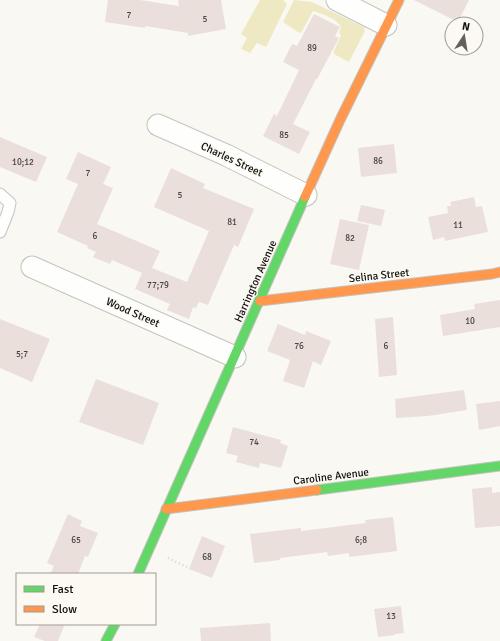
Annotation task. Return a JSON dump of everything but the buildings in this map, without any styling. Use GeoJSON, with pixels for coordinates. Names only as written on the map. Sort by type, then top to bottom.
{"type":"FeatureCollection","features":[{"type":"Feature","properties":{"kind":"main road","name":"Harrington Avenue"},"geometry":{"type":"LineString","coordinates":[[138,573],[306,195],[399,0]]}},
{"type":"Feature","properties":{"kind":"main road","name":"Selina Street"},"geometry":{"type":"LineString","coordinates":[[260,301],[500,272]]}},
{"type":"Feature","properties":{"kind":"main road","name":"Caroline Avenue"},"geometry":{"type":"LineString","coordinates":[[166,509],[500,466]]}},
{"type":"Feature","properties":{"kind":"main road"},"geometry":{"type":"LineString","coordinates":[[106,641],[114,625]]}},
{"type":"Feature","properties":{"kind":"street"},"geometry":{"type":"LineString","coordinates":[[337,0],[386,25]]}},
{"type":"Feature","properties":{"kind":"street","name":"Charles Street"},"geometry":{"type":"LineString","coordinates":[[158,125],[226,155],[306,195]]}},
{"type":"Feature","properties":{"kind":"street","name":"Wood Street"},"geometry":{"type":"LineString","coordinates":[[32,267],[235,357]]}},
{"type":"Feature","properties":{"kind":"lane"},"geometry":{"type":"LineString","coordinates":[[0,194],[10,203],[0,232]]}},
{"type":"Feature","properties":{"kind":"shaded area"},"geometry":{"type":"Polygon","coordinates":[[[260,0],[283,0],[287,4],[266,47],[257,43],[250,53],[241,49],[247,38],[241,34],[260,0]]]}},
{"type":"Feature","properties":{"kind":"shaded area"},"geometry":{"type":"Polygon","coordinates":[[[294,0],[312,2],[364,27],[365,31],[349,62],[334,54],[341,35],[339,33],[341,27],[333,19],[313,11],[301,33],[283,22],[294,0]]]}},
{"type":"Feature","properties":{"kind":"traffic: fast"},"geometry":{"type":"LineString","coordinates":[[138,573],[305,197]]}},
{"type":"Feature","properties":{"kind":"traffic: fast"},"geometry":{"type":"LineString","coordinates":[[317,490],[500,466]]}},
{"type":"Feature","properties":{"kind":"traffic: fast"},"geometry":{"type":"LineString","coordinates":[[106,641],[114,625]]}},
{"type":"Feature","properties":{"kind":"traffic: slow"},"geometry":{"type":"LineString","coordinates":[[305,197],[340,120],[399,0]]}},
{"type":"Feature","properties":{"kind":"traffic: slow"},"geometry":{"type":"LineString","coordinates":[[260,301],[500,272]]}},
{"type":"Feature","properties":{"kind":"traffic: slow"},"geometry":{"type":"LineString","coordinates":[[166,509],[317,490]]}}]}
